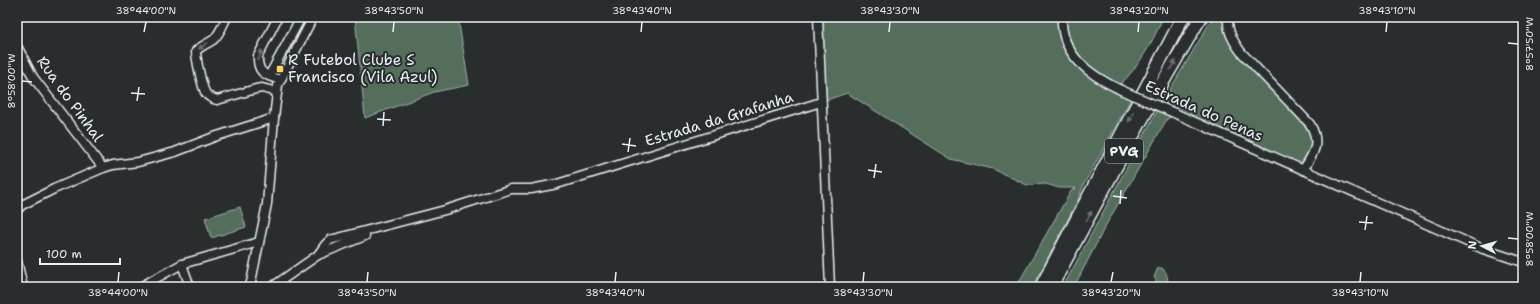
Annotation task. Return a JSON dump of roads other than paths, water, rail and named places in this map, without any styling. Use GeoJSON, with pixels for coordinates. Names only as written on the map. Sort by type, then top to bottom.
{"type":"FeatureCollection","features":[{"type":"Feature","properties":{"kind":"highway","name":"PVG"},"geometry":{"type":"LineString","coordinates":[[1042,287],[1183,17]]}},
{"type":"Feature","properties":{"kind":"highway","name":"PVG"},"geometry":{"type":"LineString","coordinates":[[1051,287],[1126,148],[1201,17]]}},
{"type":"Feature","properties":{"kind":"street"},"geometry":{"type":"LineString","coordinates":[[227,17],[217,35],[196,51],[196,57],[206,93],[212,98],[218,100],[256,89],[267,89],[277,92]]}},
{"type":"Feature","properties":{"kind":"street"},"geometry":{"type":"LineString","coordinates":[[256,89],[262,80],[261,71],[257,62],[258,56],[278,17]]}},
{"type":"Feature","properties":{"kind":"street"},"geometry":{"type":"LineString","coordinates":[[267,89],[265,82],[266,78],[269,76],[299,21],[299,17]]}},
{"type":"Feature","properties":{"kind":"street"},"geometry":{"type":"LineString","coordinates":[[250,287],[267,204],[277,92],[280,80],[313,17]]}},
{"type":"Feature","properties":{"kind":"street"},"geometry":{"type":"LineString","coordinates":[[818,17],[830,287]]}},
{"type":"Feature","properties":{"kind":"street","name":"Estrada do Penas"},"geometry":{"type":"LineString","coordinates":[[1062,17],[1062,30],[1065,39],[1076,59],[1093,75],[1121,90],[1483,249],[1523,262]]}},
{"type":"Feature","properties":{"kind":"street"},"geometry":{"type":"LineString","coordinates":[[1228,17],[1229,30],[1232,40],[1240,52],[1310,124],[1315,132],[1315,150],[1303,170]]}},
{"type":"Feature","properties":{"kind":"street","name":"Rua do Pinhal"},"geometry":{"type":"LineString","coordinates":[[17,46],[44,92],[103,168]]}},
{"type":"Feature","properties":{"kind":"street"},"geometry":{"type":"LineString","coordinates":[[261,71],[280,80]]}},
{"type":"Feature","properties":{"kind":"street","name":"Estrada da Grafanha"},"geometry":{"type":"LineString","coordinates":[[272,287],[318,255],[394,224],[511,189],[530,189],[557,184],[821,102]]}},
{"type":"Feature","properties":{"kind":"street"},"geometry":{"type":"LineString","coordinates":[[17,210],[22,205],[54,189],[103,168],[138,162],[175,152],[214,137],[274,118]]}},
{"type":"Feature","properties":{"kind":"street"},"geometry":{"type":"LineString","coordinates":[[140,287],[182,264],[259,242]]}},
{"type":"Feature","properties":{"kind":"street"},"geometry":{"type":"LineString","coordinates":[[17,261],[23,287]]}},
{"type":"Feature","properties":{"kind":"street"},"geometry":{"type":"LineString","coordinates":[[182,264],[190,287]]}},
{"type":"Feature","properties":{"kind":"place","name":"R Futebol Clube S Francisco (Vila Azul)"},"geometry":{"type":"Point","coordinates":[280,69]}}]}
